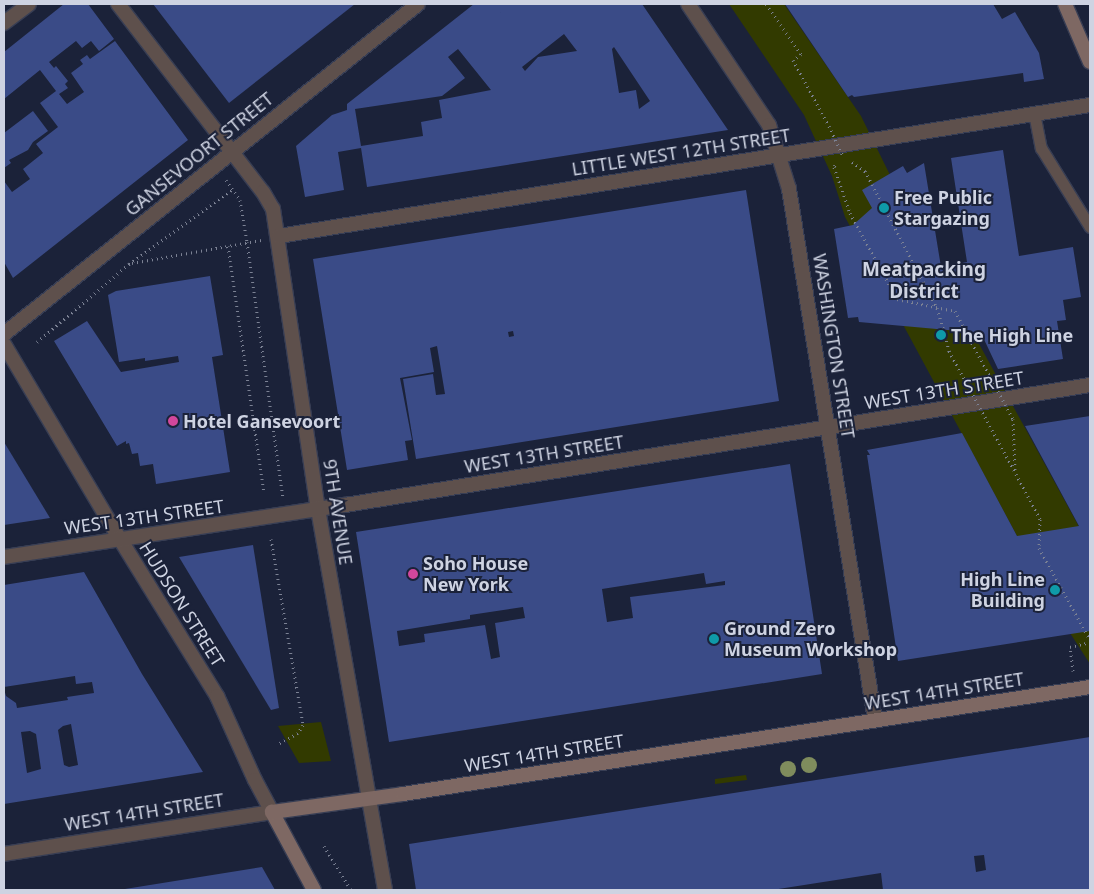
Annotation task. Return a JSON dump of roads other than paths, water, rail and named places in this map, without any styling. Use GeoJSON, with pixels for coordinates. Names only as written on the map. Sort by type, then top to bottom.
{"type":"FeatureCollection","features":[{"type":"Feature","properties":{"kind":"main road"},"geometry":{"type":"LineString","coordinates":[[1065,4],[1090,62]]}},
{"type":"Feature","properties":{"kind":"main road","name":"WEST 14TH STREET"},"geometry":{"type":"LineString","coordinates":[[272,812],[369,799],[1090,687]]}},
{"type":"Feature","properties":{"kind":"main road"},"geometry":{"type":"LineString","coordinates":[[272,812],[314,890]]}},
{"type":"Feature","properties":{"kind":"street"},"geometry":{"type":"LineString","coordinates":[[4,23],[29,4]]}},
{"type":"Feature","properties":{"kind":"street","name":"9TH AVENUE"},"geometry":{"type":"LineString","coordinates":[[118,4],[271,203],[279,236],[318,509],[385,890]]}},
{"type":"Feature","properties":{"kind":"street","name":"GANSEVOORT STREET"},"geometry":{"type":"LineString","coordinates":[[4,334],[418,4]]}},
{"type":"Feature","properties":{"kind":"street","name":"WASHINGTON STREET"},"geometry":{"type":"LineString","coordinates":[[688,4],[761,111],[772,132],[780,155],[794,213],[875,720]]}},
{"type":"Feature","properties":{"kind":"street","name":"LITTLE WEST 12TH STREET"},"geometry":{"type":"LineString","coordinates":[[279,236],[1090,105]]}},
{"type":"Feature","properties":{"kind":"street","name":"HUDSON STREET"},"geometry":{"type":"LineString","coordinates":[[4,344],[120,539],[218,696],[255,780],[272,812]]}},
{"type":"Feature","properties":{"kind":"street","name":"WEST 13TH STREET"},"geometry":{"type":"LineString","coordinates":[[4,557],[318,509],[1090,385]]}},
{"type":"Feature","properties":{"kind":"street","name":"WEST 14TH STREET"},"geometry":{"type":"LineString","coordinates":[[4,854],[272,812]]}},
{"type":"Feature","properties":{"kind":"lane"},"geometry":{"type":"LineString","coordinates":[[1034,113],[1041,148],[1090,227]]}},
{"type":"Feature","properties":{"kind":"place","name":"Free Public Stargazing"},"geometry":{"type":"Point","coordinates":[884,208]}},
{"type":"Feature","properties":{"kind":"place","name":"The High Line"},"geometry":{"type":"Point","coordinates":[941,335]}},
{"type":"Feature","properties":{"kind":"place","name":"Hotel Gansevoort"},"geometry":{"type":"Point","coordinates":[173,421]}},
{"type":"Feature","properties":{"kind":"place","name":"Soho House New York"},"geometry":{"type":"Point","coordinates":[413,574]}},
{"type":"Feature","properties":{"kind":"place","name":"High Line Building"},"geometry":{"type":"Point","coordinates":[1055,590]}},
{"type":"Feature","properties":{"kind":"place","name":"Ground Zero Museum Workshop"},"geometry":{"type":"Point","coordinates":[714,639]}},
{"type":"Feature","properties":{"kind":"district","name":"Meatpacking District"},"geometry":{"type":"Point","coordinates":[924,281]}}]}
